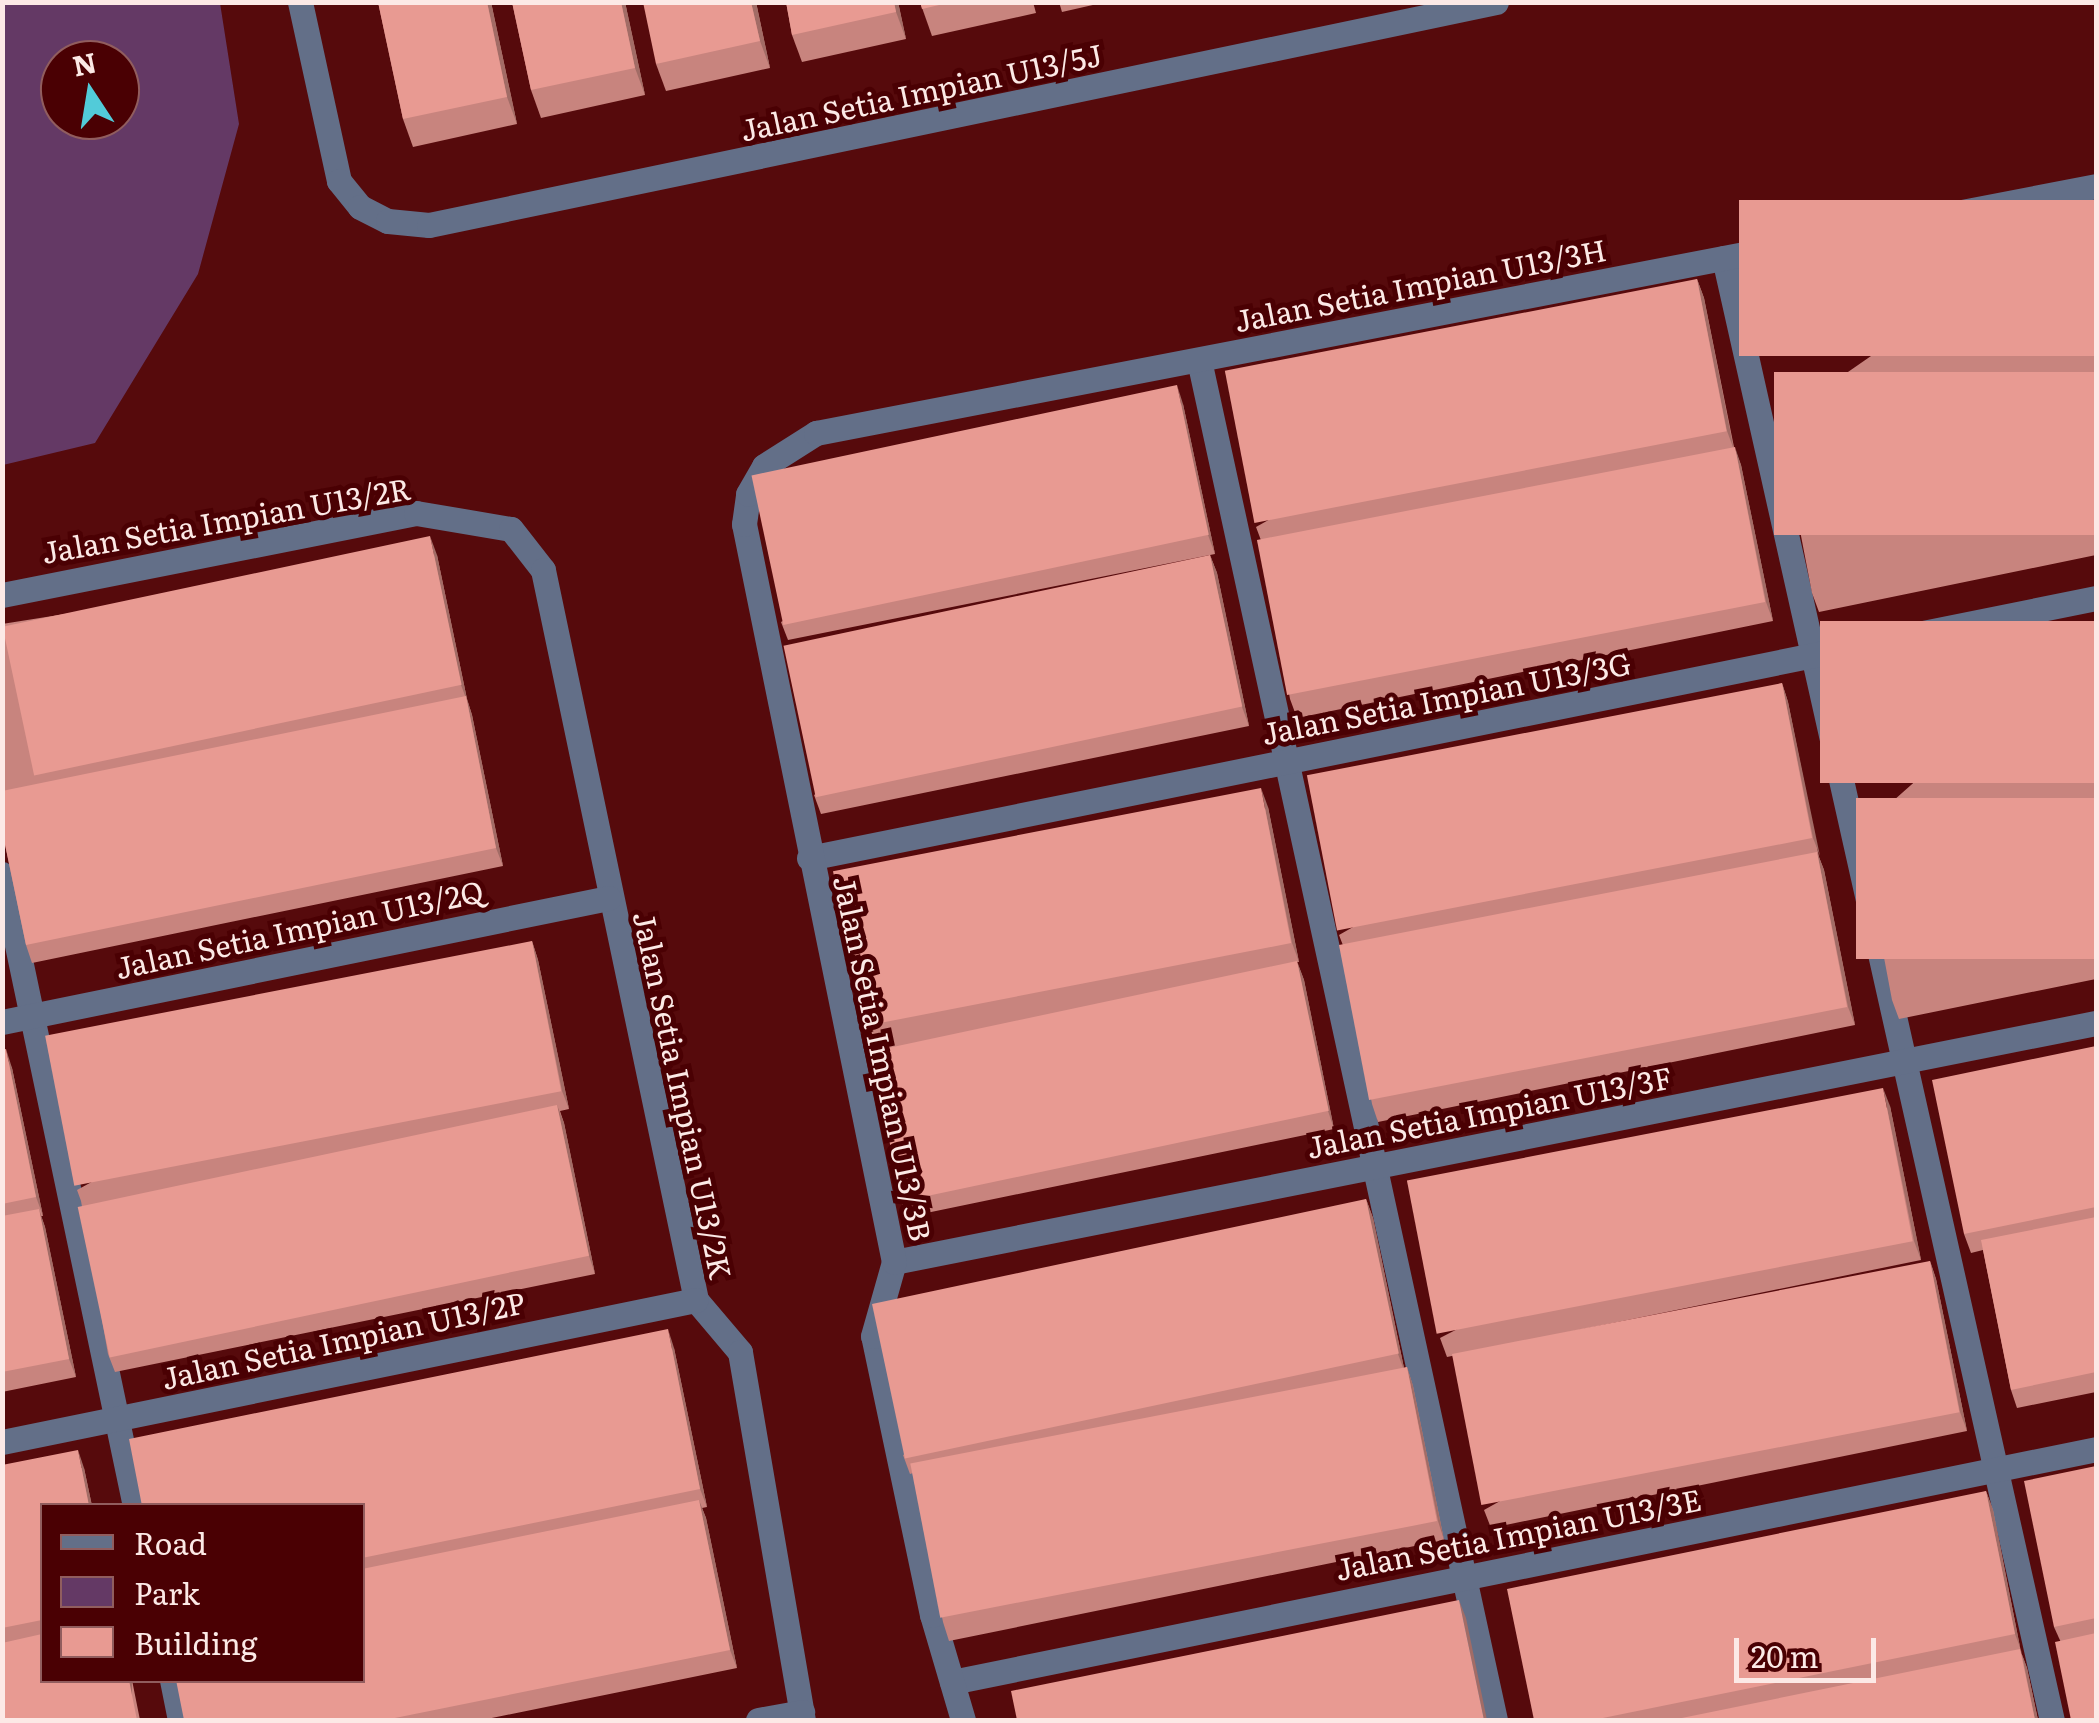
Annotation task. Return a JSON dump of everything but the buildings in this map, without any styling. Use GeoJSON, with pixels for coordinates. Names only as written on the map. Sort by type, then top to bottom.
{"type":"FeatureCollection","features":[{"type":"Feature","properties":{"kind":"street","name":"Jalan Setia Impian U13/5J"},"geometry":{"type":"LineString","coordinates":[[300,2],[328,149],[340,181],[360,207],[388,221],[429,224],[1496,2]]}},
{"type":"Feature","properties":{"kind":"street","name":"Jalan Setia Impian U13/3H"},"geometry":{"type":"LineString","coordinates":[[764,466],[816,433],[2096,186]]}},
{"type":"Feature","properties":{"kind":"street"},"geometry":{"type":"LineString","coordinates":[[1724,258],[2052,1720]]}},
{"type":"Feature","properties":{"kind":"street"},"geometry":{"type":"LineString","coordinates":[[1198,360],[1496,1720]]}},
{"type":"Feature","properties":{"kind":"street","name":"Jalan Setia Impian U13/3B"},"geometry":{"type":"LineString","coordinates":[[764,466],[748,494],[744,524],[894,1262],[872,1336],[963,1720]]}},
{"type":"Feature","properties":{"kind":"street","name":"Jalan Setia Impian U13/2R"},"geometry":{"type":"LineString","coordinates":[[2,595],[369,519],[462,516]]}},
{"type":"Feature","properties":{"kind":"street","name":"Jalan Setia Impian U13/2K"},"geometry":{"type":"LineString","coordinates":[[462,516],[511,529],[543,570],[608,898],[696,1300],[740,1352],[802,1716]]}},
{"type":"Feature","properties":{"kind":"street","name":"Jalan Setia Impian U13/3G"},"geometry":{"type":"LineString","coordinates":[[809,858],[2096,598]]}},
{"type":"Feature","properties":{"kind":"street"},"geometry":{"type":"LineString","coordinates":[[2,874],[134,1503]]}},
{"type":"Feature","properties":{"kind":"street","name":"Jalan Setia Impian U13/2Q"},"geometry":{"type":"LineString","coordinates":[[2,1022],[608,898]]}},
{"type":"Feature","properties":{"kind":"street","name":"Jalan Setia Impian U13/3F"},"geometry":{"type":"LineString","coordinates":[[894,1262],[2096,1023]]}},
{"type":"Feature","properties":{"kind":"street","name":"Jalan Setia Impian U13/2P"},"geometry":{"type":"LineString","coordinates":[[2,1442],[696,1300]]}},
{"type":"Feature","properties":{"kind":"street","name":"Jalan Setia Impian U13/3E"},"geometry":{"type":"LineString","coordinates":[[952,1682],[2096,1449]]}},
{"type":"Feature","properties":{"kind":"street"},"geometry":{"type":"LineString","coordinates":[[173,1683],[180,1720]]}},
{"type":"Feature","properties":{"kind":"street"},"geometry":{"type":"LineString","coordinates":[[758,1720],[802,1716]]}},
{"type":"Feature","properties":{"kind":"green space"},"geometry":{"type":"Polygon","coordinates":[[[2,3],[220,3],[239,124],[198,274],[95,443],[3,465],[2,3]]]}}]}
